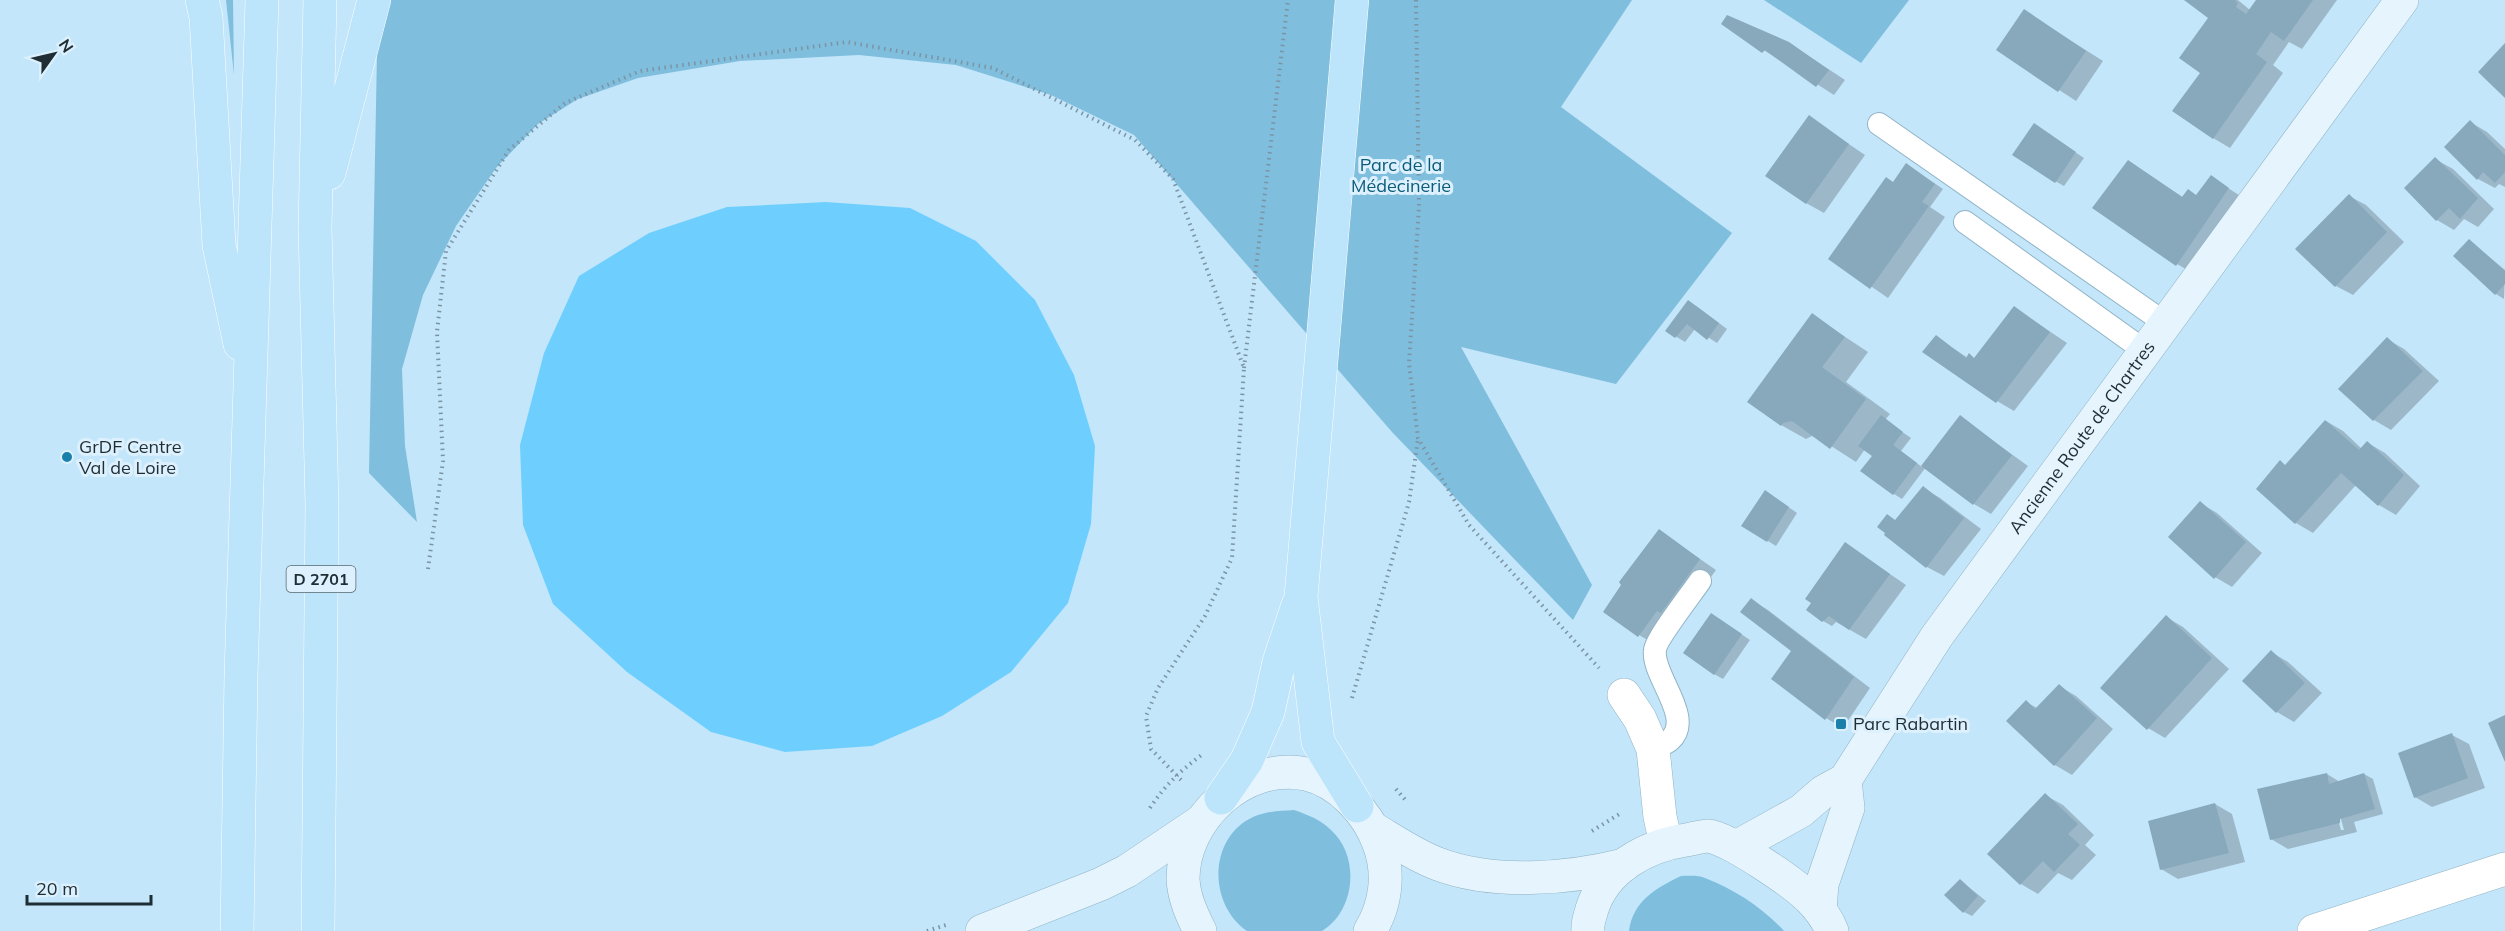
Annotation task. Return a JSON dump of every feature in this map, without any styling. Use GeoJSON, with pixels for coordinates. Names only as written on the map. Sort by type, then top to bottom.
{"type":"FeatureCollection","features":[{"type":"Feature","properties":{"kind":"highway"},"geometry":{"type":"LineString","coordinates":[[202,0],[206,17],[219,245],[251,399]]}},
{"type":"Feature","properties":{"kind":"highway"},"geometry":{"type":"LineString","coordinates":[[237,931],[241,676],[251,399],[261,0]]}},
{"type":"Feature","properties":{"kind":"highway","name":"D 2701"},"geometry":{"type":"LineString","coordinates":[[318,931],[322,504],[315,227],[320,0]]}},
{"type":"Feature","properties":{"kind":"highway"},"geometry":{"type":"LineString","coordinates":[[315,227],[374,0]]}},
{"type":"Feature","properties":{"kind":"highway"},"geometry":{"type":"LineString","coordinates":[[1352,0],[1301,597],[1318,742],[1365,817]]}},
{"type":"Feature","properties":{"kind":"highway"},"geometry":{"type":"LineString","coordinates":[[1210,810],[1247,760],[1268,712],[1279,663],[1301,597]]}},
{"type":"Feature","properties":{"kind":"main road","name":"Ancienne Route de Chartres"},"geometry":{"type":"LineString","coordinates":[[1738,846],[1801,811],[1822,792],[1845,780],[1937,636],[2402,0]]}},
{"type":"Feature","properties":{"kind":"main road"},"geometry":{"type":"LineString","coordinates":[[982,931],[1110,880],[1127,871],[1210,810],[1261,777],[1291,773],[1306,774],[1338,789],[1365,817],[1438,864],[1484,874],[1535,878],[1597,872],[1624,865]]}},
{"type":"Feature","properties":{"kind":"main road"},"geometry":{"type":"LineString","coordinates":[[1829,923],[1822,884],[1848,808],[1845,780]]}},
{"type":"Feature","properties":{"kind":"main road"},"geometry":{"type":"LineString","coordinates":[[1200,931],[1189,909],[1183,880],[1187,849],[1210,810]]}},
{"type":"Feature","properties":{"kind":"main road"},"geometry":{"type":"LineString","coordinates":[[1365,817],[1384,858],[1385,889],[1377,919],[1370,931]]}},
{"type":"Feature","properties":{"kind":"main road"},"geometry":{"type":"LineString","coordinates":[[1588,931],[1597,894],[1606,881],[1624,865],[1648,850],[1666,843],[1709,836],[1738,846],[1811,899],[1829,923]]}},
{"type":"Feature","properties":{"kind":"street"},"geometry":{"type":"LineString","coordinates":[[1624,695],[1640,719],[1653,749],[1660,818],[1666,843]]}},
{"type":"Feature","properties":{"kind":"street"},"geometry":{"type":"LineString","coordinates":[[2314,931],[2505,869]]}},
{"type":"Feature","properties":{"kind":"lane"},"geometry":{"type":"LineString","coordinates":[[1879,124],[2165,323]]}},
{"type":"Feature","properties":{"kind":"lane"},"geometry":{"type":"LineString","coordinates":[[1965,222],[2145,351]]}},
{"type":"Feature","properties":{"kind":"lane"},"geometry":{"type":"LineString","coordinates":[[1653,749],[1671,740],[1678,723],[1672,700],[1655,661],[1655,647],[1700,581]]}},
{"type":"Feature","properties":{"kind":"path"},"geometry":{"type":"LineString","coordinates":[[1210,810],[1150,749],[1146,716],[1158,688],[1205,616],[1232,558],[1244,368],[1288,0]]}},
{"type":"Feature","properties":{"kind":"path"},"geometry":{"type":"LineString","coordinates":[[1349,704],[1409,502],[1418,438],[1409,364],[1419,206],[1416,0]]}},
{"type":"Feature","properties":{"kind":"path"},"geometry":{"type":"LineString","coordinates":[[428,568],[443,461],[437,332],[446,251],[509,150],[565,103],[640,71],[847,42],[993,68],[1136,140],[1173,179],[1244,368]]}},
{"type":"Feature","properties":{"kind":"path"},"geometry":{"type":"LineString","coordinates":[[1418,438],[1469,525],[1624,695]]}},
{"type":"Feature","properties":{"kind":"path"},"geometry":{"type":"LineString","coordinates":[[1144,817],[1163,787],[1175,774],[1203,753]]}},
{"type":"Feature","properties":{"kind":"path"},"geometry":{"type":"LineString","coordinates":[[1389,782],[1412,808]]}},
{"type":"Feature","properties":{"kind":"path"},"geometry":{"type":"LineString","coordinates":[[1590,832],[1628,810]]}},
{"type":"Feature","properties":{"kind":"path"},"geometry":{"type":"LineString","coordinates":[[927,931],[947,925]]}},
{"type":"Feature","properties":{"kind":"green space"},"geometry":{"type":"Polygon","coordinates":[[[226,0],[233,0],[234,75],[226,0]]]}},
{"type":"Feature","properties":{"kind":"green space","name":"Parc de la Médecinerie"},"geometry":{"type":"Polygon","coordinates":[[[378,0],[1632,0],[1561,107],[1732,233],[1616,384],[1461,347],[1592,585],[1573,620],[1392,432],[1134,135],[1051,95],[956,65],[859,55],[740,61],[638,78],[578,99],[538,124],[496,168],[456,226],[423,295],[402,369],[405,446],[417,522],[369,473],[378,0]]]}},
{"type":"Feature","properties":{"kind":"green space"},"geometry":{"type":"Polygon","coordinates":[[[1764,0],[1909,0],[1861,63],[1764,0]]]}},
{"type":"Feature","properties":{"kind":"green space"},"geometry":{"type":"Polygon","coordinates":[[[1294,810],[1323,823],[1340,841],[1347,854],[1350,882],[1342,910],[1322,931],[1247,931],[1234,919],[1225,905],[1218,872],[1221,855],[1228,840],[1238,827],[1253,817],[1268,812],[1294,810]]]}},
{"type":"Feature","properties":{"kind":"green space"},"geometry":{"type":"Polygon","coordinates":[[[1681,876],[1702,877],[1716,882],[1748,900],[1784,931],[1629,931],[1635,911],[1647,897],[1663,885],[1681,876]]]}},
{"type":"Feature","properties":{"kind":"shaded area"},"geometry":{"type":"Polygon","coordinates":[[[826,202],[910,208],[976,241],[1035,300],[1074,375],[1095,446],[1091,524],[1068,603],[1011,672],[942,716],[872,746],[785,752],[711,732],[627,672],[553,604],[523,525],[520,445],[544,353],[579,276],[649,233],[727,207],[826,202]]]}},
{"type":"Feature","properties":{"kind":"building"},"geometry":{"type":"Polygon","coordinates":[[[2184,0],[2235,0],[2238,3],[2236,7],[2246,14],[2256,0],[2313,0],[2284,41],[2271,32],[2256,54],[2267,62],[2213,139],[2172,111],[2200,73],[2179,58],[2208,18],[2184,0]]]}},
{"type":"Feature","properties":{"kind":"building"},"geometry":{"type":"Polygon","coordinates":[[[2024,9],[2086,51],[2058,92],[1996,50],[2024,9]]]}},
{"type":"Feature","properties":{"kind":"building"},"geometry":{"type":"Polygon","coordinates":[[[1727,15],[1789,42],[1829,70],[1816,87],[1765,50],[1762,53],[1721,24],[1727,15]]]}},
{"type":"Feature","properties":{"kind":"building"},"geometry":{"type":"Polygon","coordinates":[[[2505,43],[2505,98],[2478,72],[2505,43]]]}},
{"type":"Feature","properties":{"kind":"building"},"geometry":{"type":"Polygon","coordinates":[[[1809,115],[1849,144],[1806,204],[1765,176],[1809,115]]]}},
{"type":"Feature","properties":{"kind":"building"},"geometry":{"type":"Polygon","coordinates":[[[2470,120],[2505,155],[2505,172],[2495,183],[2483,172],[2477,180],[2444,147],[2470,120]]]}},
{"type":"Feature","properties":{"kind":"building"},"geometry":{"type":"Polygon","coordinates":[[[2034,123],[2076,152],[2055,183],[2012,155],[2034,123]]]}},
{"type":"Feature","properties":{"kind":"building"},"geometry":{"type":"Polygon","coordinates":[[[2435,157],[2478,198],[2460,219],[2449,208],[2436,221],[2404,188],[2435,157]]]}},
{"type":"Feature","properties":{"kind":"building"},"geometry":{"type":"Polygon","coordinates":[[[2128,160],[2182,197],[2188,189],[2196,195],[2211,175],[2229,188],[2176,266],[2092,208],[2128,160]]]}},
{"type":"Feature","properties":{"kind":"building"},"geometry":{"type":"Polygon","coordinates":[[[1906,163],[1935,184],[1922,202],[1929,206],[1870,289],[1828,259],[1886,177],[1893,182],[1906,163]]]}},
{"type":"Feature","properties":{"kind":"building"},"geometry":{"type":"Polygon","coordinates":[[[2349,194],[2387,232],[2335,287],[2295,249],[2349,194]]]}},
{"type":"Feature","properties":{"kind":"building"},"geometry":{"type":"Polygon","coordinates":[[[2469,239],[2505,271],[2505,284],[2495,295],[2453,256],[2469,239]]]}},
{"type":"Feature","properties":{"kind":"building"},"geometry":{"type":"Polygon","coordinates":[[[1688,300],[1719,323],[1707,340],[1687,324],[1675,338],[1665,331],[1688,300]]]}},
{"type":"Feature","properties":{"kind":"building"},"geometry":{"type":"Polygon","coordinates":[[[2014,306],[2050,332],[1996,403],[1922,352],[1936,335],[1966,358],[1969,353],[1974,358],[2014,306]]]}},
{"type":"Feature","properties":{"kind":"building"},"geometry":{"type":"Polygon","coordinates":[[[1812,313],[1845,337],[1822,367],[1866,399],[1830,449],[1792,421],[1783,423],[1781,426],[1747,402],[1812,313]]]}},
{"type":"Feature","properties":{"kind":"building"},"geometry":{"type":"Polygon","coordinates":[[[2387,337],[2423,371],[2373,421],[2338,389],[2387,337]]]}},
{"type":"Feature","properties":{"kind":"building"},"geometry":{"type":"Polygon","coordinates":[[[1881,415],[1903,432],[1893,445],[1917,463],[1893,495],[1860,471],[1872,456],[1858,446],[1881,415]]]}},
{"type":"Feature","properties":{"kind":"building"},"geometry":{"type":"Polygon","coordinates":[[[1960,415],[2012,455],[1973,505],[1921,466],[1960,415]]]}},
{"type":"Feature","properties":{"kind":"building"},"geometry":{"type":"Polygon","coordinates":[[[2325,420],[2359,450],[2367,441],[2404,475],[2378,506],[2341,473],[2295,524],[2256,489],[2280,460],[2285,465],[2325,420]]]}},
{"type":"Feature","properties":{"kind":"building"},"geometry":{"type":"Polygon","coordinates":[[[1923,486],[1964,518],[1926,568],[1877,527],[1887,514],[1895,520],[1923,486]]]}},
{"type":"Feature","properties":{"kind":"building"},"geometry":{"type":"Polygon","coordinates":[[[1765,490],[1789,507],[1767,542],[1741,526],[1765,490]]]}},
{"type":"Feature","properties":{"kind":"building"},"geometry":{"type":"Polygon","coordinates":[[[2200,501],[2246,542],[2214,579],[2168,537],[2200,501]]]}},
{"type":"Feature","properties":{"kind":"building"},"geometry":{"type":"Polygon","coordinates":[[[1659,529],[1700,559],[1661,613],[1657,611],[1638,637],[1603,612],[1621,585],[1619,582],[1659,529]]]}},
{"type":"Feature","properties":{"kind":"building"},"geometry":{"type":"Polygon","coordinates":[[[1845,542],[1890,574],[1849,630],[1829,616],[1822,622],[1806,610],[1811,603],[1805,599],[1845,542]]]}},
{"type":"Feature","properties":{"kind":"building"},"geometry":{"type":"Polygon","coordinates":[[[1751,598],[1854,677],[1825,720],[1771,679],[1791,651],[1740,612],[1751,598]]]}},
{"type":"Feature","properties":{"kind":"building"},"geometry":{"type":"Polygon","coordinates":[[[1711,613],[1742,634],[1714,675],[1683,653],[1711,613]]]}},
{"type":"Feature","properties":{"kind":"building"},"geometry":{"type":"Polygon","coordinates":[[[2166,615],[2212,658],[2147,730],[2100,688],[2166,615]]]}},
{"type":"Feature","properties":{"kind":"building"},"geometry":{"type":"Polygon","coordinates":[[[2271,650],[2305,683],[2276,713],[2242,681],[2271,650]]]}},
{"type":"Feature","properties":{"kind":"building"},"geometry":{"type":"Polygon","coordinates":[[[2059,684],[2097,718],[2054,766],[2006,721],[2026,700],[2035,709],[2059,684]]]}},
{"type":"Feature","properties":{"kind":"building"},"geometry":{"type":"Polygon","coordinates":[[[2505,715],[2505,762],[2488,723],[2505,715]]]}},
{"type":"Feature","properties":{"kind":"building"},"geometry":{"type":"Polygon","coordinates":[[[2452,733],[2468,778],[2414,798],[2398,753],[2452,733]]]}},
{"type":"Feature","properties":{"kind":"building"},"geometry":{"type":"Polygon","coordinates":[[[2327,773],[2329,784],[2364,773],[2375,809],[2340,819],[2340,823],[2270,840],[2257,789],[2327,773]]]}},
{"type":"Feature","properties":{"kind":"building"},"geometry":{"type":"Polygon","coordinates":[[[2045,793],[2078,824],[2068,834],[2080,845],[2054,872],[2043,861],[2020,885],[1987,854],[2045,793]]]}},
{"type":"Feature","properties":{"kind":"building"},"geometry":{"type":"Polygon","coordinates":[[[2215,803],[2229,853],[2160,870],[2148,821],[2215,803]]]}},
{"type":"Feature","properties":{"kind":"building"},"geometry":{"type":"Polygon","coordinates":[[[1960,879],[1978,896],[1963,913],[1944,895],[1960,879]]]}},
{"type":"Feature","properties":{"kind":"place","name":"GrDF Centre Val de Loire"},"geometry":{"type":"Point","coordinates":[67,457]}},
{"type":"Feature","properties":{"kind":"place","name":"Parc Rabartin"},"geometry":{"type":"Point","coordinates":[1841,724]}}]}
